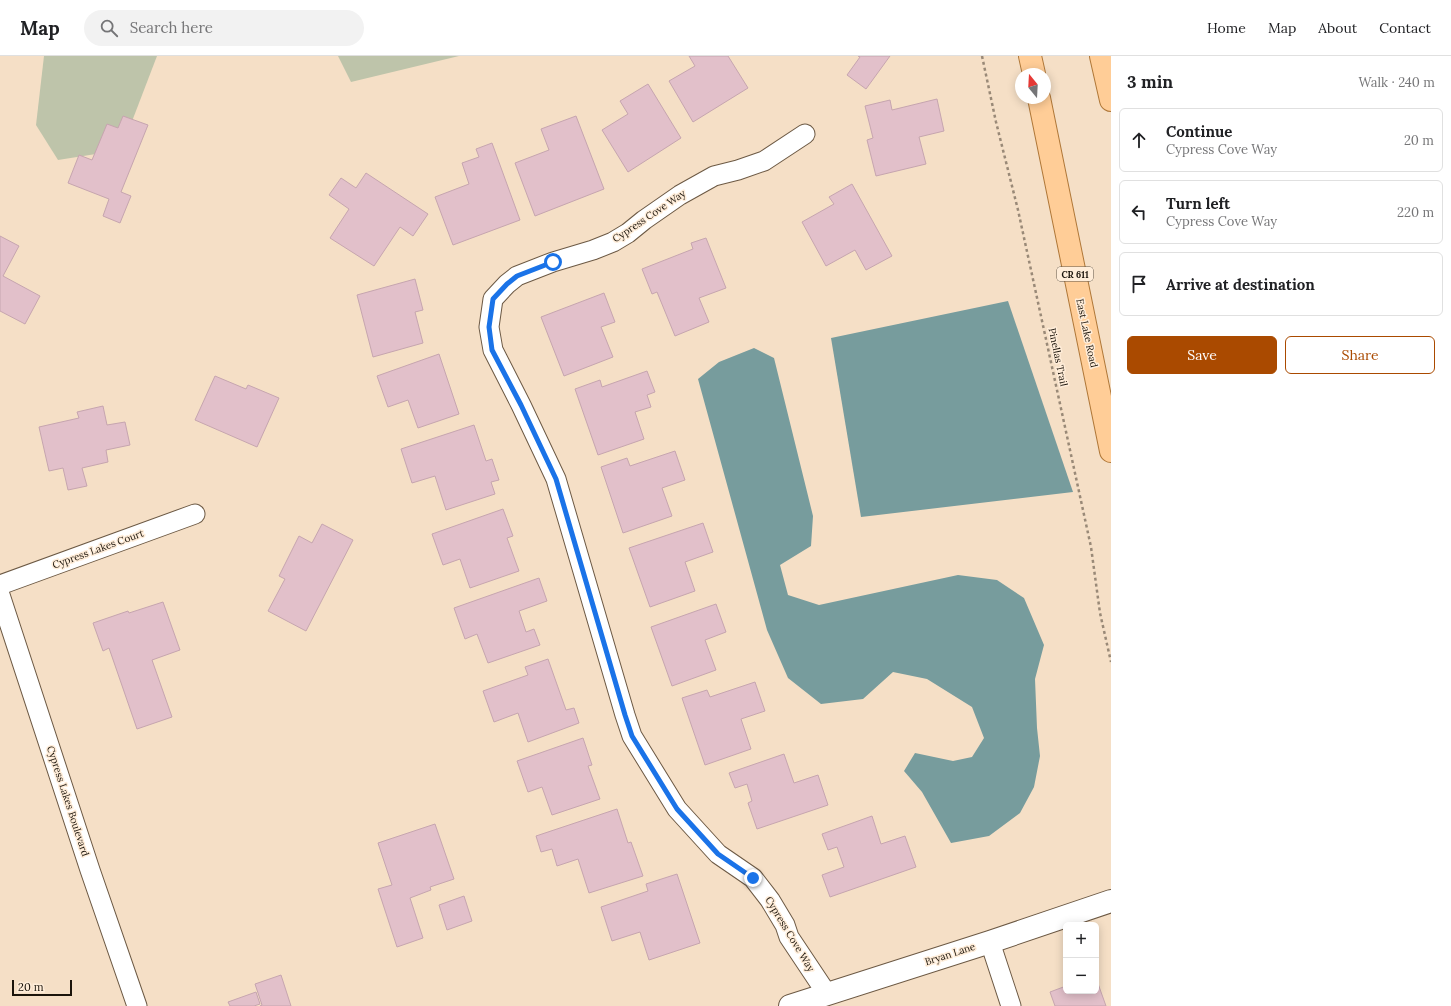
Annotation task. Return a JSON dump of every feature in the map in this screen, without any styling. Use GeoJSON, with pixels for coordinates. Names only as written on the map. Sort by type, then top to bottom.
{"type":"FeatureCollection","features":[{"type":"Feature","properties":{"kind":"main road"},"geometry":{"type":"LineString","coordinates":[[1030,56],[1033,68]]}},
{"type":"Feature","properties":{"kind":"main road"},"geometry":{"type":"LineString","coordinates":[[1101,56],[1111,100]]}},
{"type":"Feature","properties":{"kind":"main road","name":"East Lake Road"},"geometry":{"type":"LineString","coordinates":[[1040,104],[1111,451]]}},
{"type":"Feature","properties":{"kind":"street","name":"Cypress Cove Way"},"geometry":{"type":"LineString","coordinates":[[805,134],[764,161],[714,176],[680,195],[628,233],[613,242],[593,250],[547,264],[517,276],[493,299],[489,327],[492,350],[521,405],[556,479],[632,736],[677,809],[718,854],[753,878],[770,900],[785,925],[789,937],[827,994]]}},
{"type":"Feature","properties":{"kind":"street","name":"Cypress Lakes Court"},"geometry":{"type":"LineString","coordinates":[[0,585],[195,514]]}},
{"type":"Feature","properties":{"kind":"street","name":"Cypress Lakes Boulevard"},"geometry":{"type":"LineString","coordinates":[[0,595],[90,870],[137,1006]]}},
{"type":"Feature","properties":{"kind":"street","name":"Bryan Lane"},"geometry":{"type":"LineString","coordinates":[[790,1006],[1111,902]]}},
{"type":"Feature","properties":{"kind":"street"},"geometry":{"type":"LineString","coordinates":[[990,942],[1012,1006]]}},
{"type":"Feature","properties":{"kind":"path","name":"Pinellas Trail"},"geometry":{"type":"LineString","coordinates":[[982,56],[996,122],[1018,210],[1091,547],[1100,613],[1111,662]]}},
{"type":"Feature","properties":{"kind":"green space"},"geometry":{"type":"Polygon","coordinates":[[[44,56],[157,56],[121,150],[58,160],[36,125],[44,56]]]}},
{"type":"Feature","properties":{"kind":"green space"},"geometry":{"type":"Polygon","coordinates":[[[338,56],[459,56],[351,82],[338,56]]]}},
{"type":"Feature","properties":{"kind":"water"},"geometry":{"type":"Polygon","coordinates":[[[1008,301],[1073,492],[861,517],[831,338],[1008,301]]]}},
{"type":"Feature","properties":{"kind":"water"},"geometry":{"type":"Polygon","coordinates":[[[754,348],[774,358],[813,516],[811,546],[780,565],[788,595],[819,605],[958,575],[997,580],[1024,598],[1044,645],[1035,679],[1040,756],[1034,787],[1020,813],[989,836],[951,843],[922,792],[904,771],[915,753],[953,761],[972,757],[984,738],[972,707],[927,679],[893,672],[863,699],[821,704],[788,678],[767,630],[698,379],[719,362],[754,348]]]}},
{"type":"Feature","properties":{"kind":"building"},"geometry":{"type":"Polygon","coordinates":[[[689,56],[728,56],[748,88],[693,122],[669,81],[695,66],[689,56]]]}},
{"type":"Feature","properties":{"kind":"building"},"geometry":{"type":"Polygon","coordinates":[[[858,56],[890,56],[866,89],[847,75],[860,57],[858,56]]]}},
{"type":"Feature","properties":{"kind":"building"},"geometry":{"type":"Polygon","coordinates":[[[648,84],[681,138],[628,172],[602,130],[628,114],[620,101],[648,84]]]}},
{"type":"Feature","properties":{"kind":"building"},"geometry":{"type":"Polygon","coordinates":[[[937,99],[944,131],[919,137],[926,164],[876,176],[867,140],[873,138],[865,106],[890,100],[892,110],[937,99]]]}},
{"type":"Feature","properties":{"kind":"building"},"geometry":{"type":"Polygon","coordinates":[[[123,116],[148,125],[121,192],[131,196],[120,223],[103,216],[109,199],[68,183],[79,155],[92,160],[107,124],[118,128],[123,116]]]}},
{"type":"Feature","properties":{"kind":"building"},"geometry":{"type":"Polygon","coordinates":[[[576,116],[604,189],[535,216],[515,163],[549,150],[541,129],[576,116]]]}},
{"type":"Feature","properties":{"kind":"building"},"geometry":{"type":"Polygon","coordinates":[[[492,143],[520,220],[453,245],[435,197],[469,184],[462,163],[479,157],[476,149],[492,143]]]}},
{"type":"Feature","properties":{"kind":"building"},"geometry":{"type":"Polygon","coordinates":[[[366,173],[428,214],[413,236],[400,227],[374,266],[330,238],[349,209],[329,195],[341,178],[356,188],[366,173]]]}},
{"type":"Feature","properties":{"kind":"building"},"geometry":{"type":"Polygon","coordinates":[[[852,184],[892,256],[866,270],[855,250],[826,266],[802,222],[834,204],[829,197],[852,184]]]}},
{"type":"Feature","properties":{"kind":"building"},"geometry":{"type":"Polygon","coordinates":[[[0,236],[19,246],[3,276],[40,296],[25,324],[0,311],[0,236]]]}},
{"type":"Feature","properties":{"kind":"building"},"geometry":{"type":"Polygon","coordinates":[[[706,238],[726,288],[699,298],[709,322],[675,336],[657,292],[652,294],[642,269],[693,249],[691,243],[706,238]]]}},
{"type":"Feature","properties":{"kind":"building"},"geometry":{"type":"Polygon","coordinates":[[[415,279],[423,310],[415,312],[423,343],[373,357],[357,295],[415,279]]]}},
{"type":"Feature","properties":{"kind":"building"},"geometry":{"type":"Polygon","coordinates":[[[604,293],[615,322],[601,327],[613,357],[564,376],[541,317],[604,293]]]}},
{"type":"Feature","properties":{"kind":"building"},"geometry":{"type":"Polygon","coordinates":[[[439,354],[459,414],[418,428],[408,400],[388,407],[377,376],[439,354]]]}},
{"type":"Feature","properties":{"kind":"building"},"geometry":{"type":"Polygon","coordinates":[[[647,371],[655,392],[647,395],[651,407],[635,412],[644,439],[598,455],[575,389],[600,380],[602,387],[647,371]]]}},
{"type":"Feature","properties":{"kind":"building"},"geometry":{"type":"Polygon","coordinates":[[[215,376],[246,389],[248,385],[279,398],[257,447],[195,420],[215,376]]]}},
{"type":"Feature","properties":{"kind":"building"},"geometry":{"type":"Polygon","coordinates":[[[103,406],[107,425],[125,422],[130,445],[106,450],[108,462],[82,468],[87,486],[68,490],[63,468],[49,471],[39,427],[79,418],[77,412],[103,406]]]}},
{"type":"Feature","properties":{"kind":"building"},"geometry":{"type":"Polygon","coordinates":[[[474,425],[486,461],[492,459],[499,480],[491,482],[495,494],[446,510],[435,476],[412,483],[401,449],[474,425]]]}},
{"type":"Feature","properties":{"kind":"building"},"geometry":{"type":"Polygon","coordinates":[[[675,451],[685,480],[662,488],[672,516],[623,533],[601,467],[627,458],[630,466],[675,451]]]}},
{"type":"Feature","properties":{"kind":"building"},"geometry":{"type":"Polygon","coordinates":[[[503,509],[513,536],[507,538],[519,571],[470,588],[460,559],[443,565],[432,534],[503,509]]]}},
{"type":"Feature","properties":{"kind":"building"},"geometry":{"type":"Polygon","coordinates":[[[703,523],[713,552],[685,562],[695,591],[650,607],[629,548],[703,523]]]}},
{"type":"Feature","properties":{"kind":"building"},"geometry":{"type":"Polygon","coordinates":[[[322,524],[353,540],[306,631],[268,611],[285,579],[279,576],[299,536],[312,543],[322,524]]]}},
{"type":"Feature","properties":{"kind":"building"},"geometry":{"type":"Polygon","coordinates":[[[539,578],[547,601],[519,611],[526,632],[534,629],[540,645],[488,663],[477,634],[465,639],[454,608],[539,578]]]}},
{"type":"Feature","properties":{"kind":"building"},"geometry":{"type":"Polygon","coordinates":[[[163,602],[180,650],[152,660],[172,717],[137,729],[109,648],[103,651],[93,623],[128,611],[129,613],[163,602]]]}},
{"type":"Feature","properties":{"kind":"building"},"geometry":{"type":"Polygon","coordinates":[[[716,604],[726,632],[705,640],[716,670],[672,686],[651,627],[716,604]]]}},
{"type":"Feature","properties":{"kind":"building"},"geometry":{"type":"Polygon","coordinates":[[[548,659],[566,710],[574,708],[579,723],[528,742],[518,713],[494,722],[483,691],[528,675],[525,667],[548,659]]]}},
{"type":"Feature","properties":{"kind":"building"},"geometry":{"type":"Polygon","coordinates":[[[755,682],[765,711],[741,719],[751,749],[705,765],[682,698],[707,690],[710,697],[755,682]]]}},
{"type":"Feature","properties":{"kind":"building"},"geometry":{"type":"Polygon","coordinates":[[[583,738],[592,765],[588,766],[600,799],[552,815],[542,787],[528,792],[517,761],[583,738]]]}},
{"type":"Feature","properties":{"kind":"building"},"geometry":{"type":"Polygon","coordinates":[[[784,754],[794,783],[818,775],[828,805],[757,829],[748,803],[752,801],[747,784],[735,788],[729,773],[784,754]]]}},
{"type":"Feature","properties":{"kind":"building"},"geometry":{"type":"Polygon","coordinates":[[[617,809],[628,843],[631,842],[643,876],[589,893],[578,859],[557,866],[552,849],[541,852],[536,836],[617,809]]]}},
{"type":"Feature","properties":{"kind":"building"},"geometry":{"type":"Polygon","coordinates":[[[872,816],[881,844],[905,836],[916,867],[830,897],[822,875],[844,867],[837,847],[828,850],[822,834],[872,816]]]}},
{"type":"Feature","properties":{"kind":"building"},"geometry":{"type":"Polygon","coordinates":[[[435,824],[454,879],[430,887],[431,890],[410,898],[423,938],[397,947],[378,889],[392,885],[378,843],[435,824]]]}},
{"type":"Feature","properties":{"kind":"building"},"geometry":{"type":"Polygon","coordinates":[[[677,874],[700,943],[649,960],[640,932],[612,941],[601,907],[648,891],[646,884],[677,874]]]}},
{"type":"Feature","properties":{"kind":"building"},"geometry":{"type":"Polygon","coordinates":[[[464,896],[472,921],[447,930],[439,905],[464,896]]]}},
{"type":"Feature","properties":{"kind":"building"},"geometry":{"type":"Polygon","coordinates":[[[281,975],[291,1006],[260,1006],[262,1005],[255,984],[281,975]]]}},
{"type":"Feature","properties":{"kind":"building"},"geometry":{"type":"Polygon","coordinates":[[[1099,986],[1106,1006],[1055,1006],[1050,992],[1063,987],[1063,994],[1099,994],[1099,986]]]}},
{"type":"Feature","properties":{"kind":"building"},"geometry":{"type":"Polygon","coordinates":[[[256,992],[260,1004],[254,1006],[230,1006],[228,1002],[256,992]]]}},
{"type":"Feature","properties":{"kind":"route"},"geometry":{"type":"LineString","coordinates":[[553,262],[534,268],[517,276],[493,299],[489,327],[492,350],[521,405],[556,479],[632,736],[677,809],[718,854],[753,878]]}}]}
